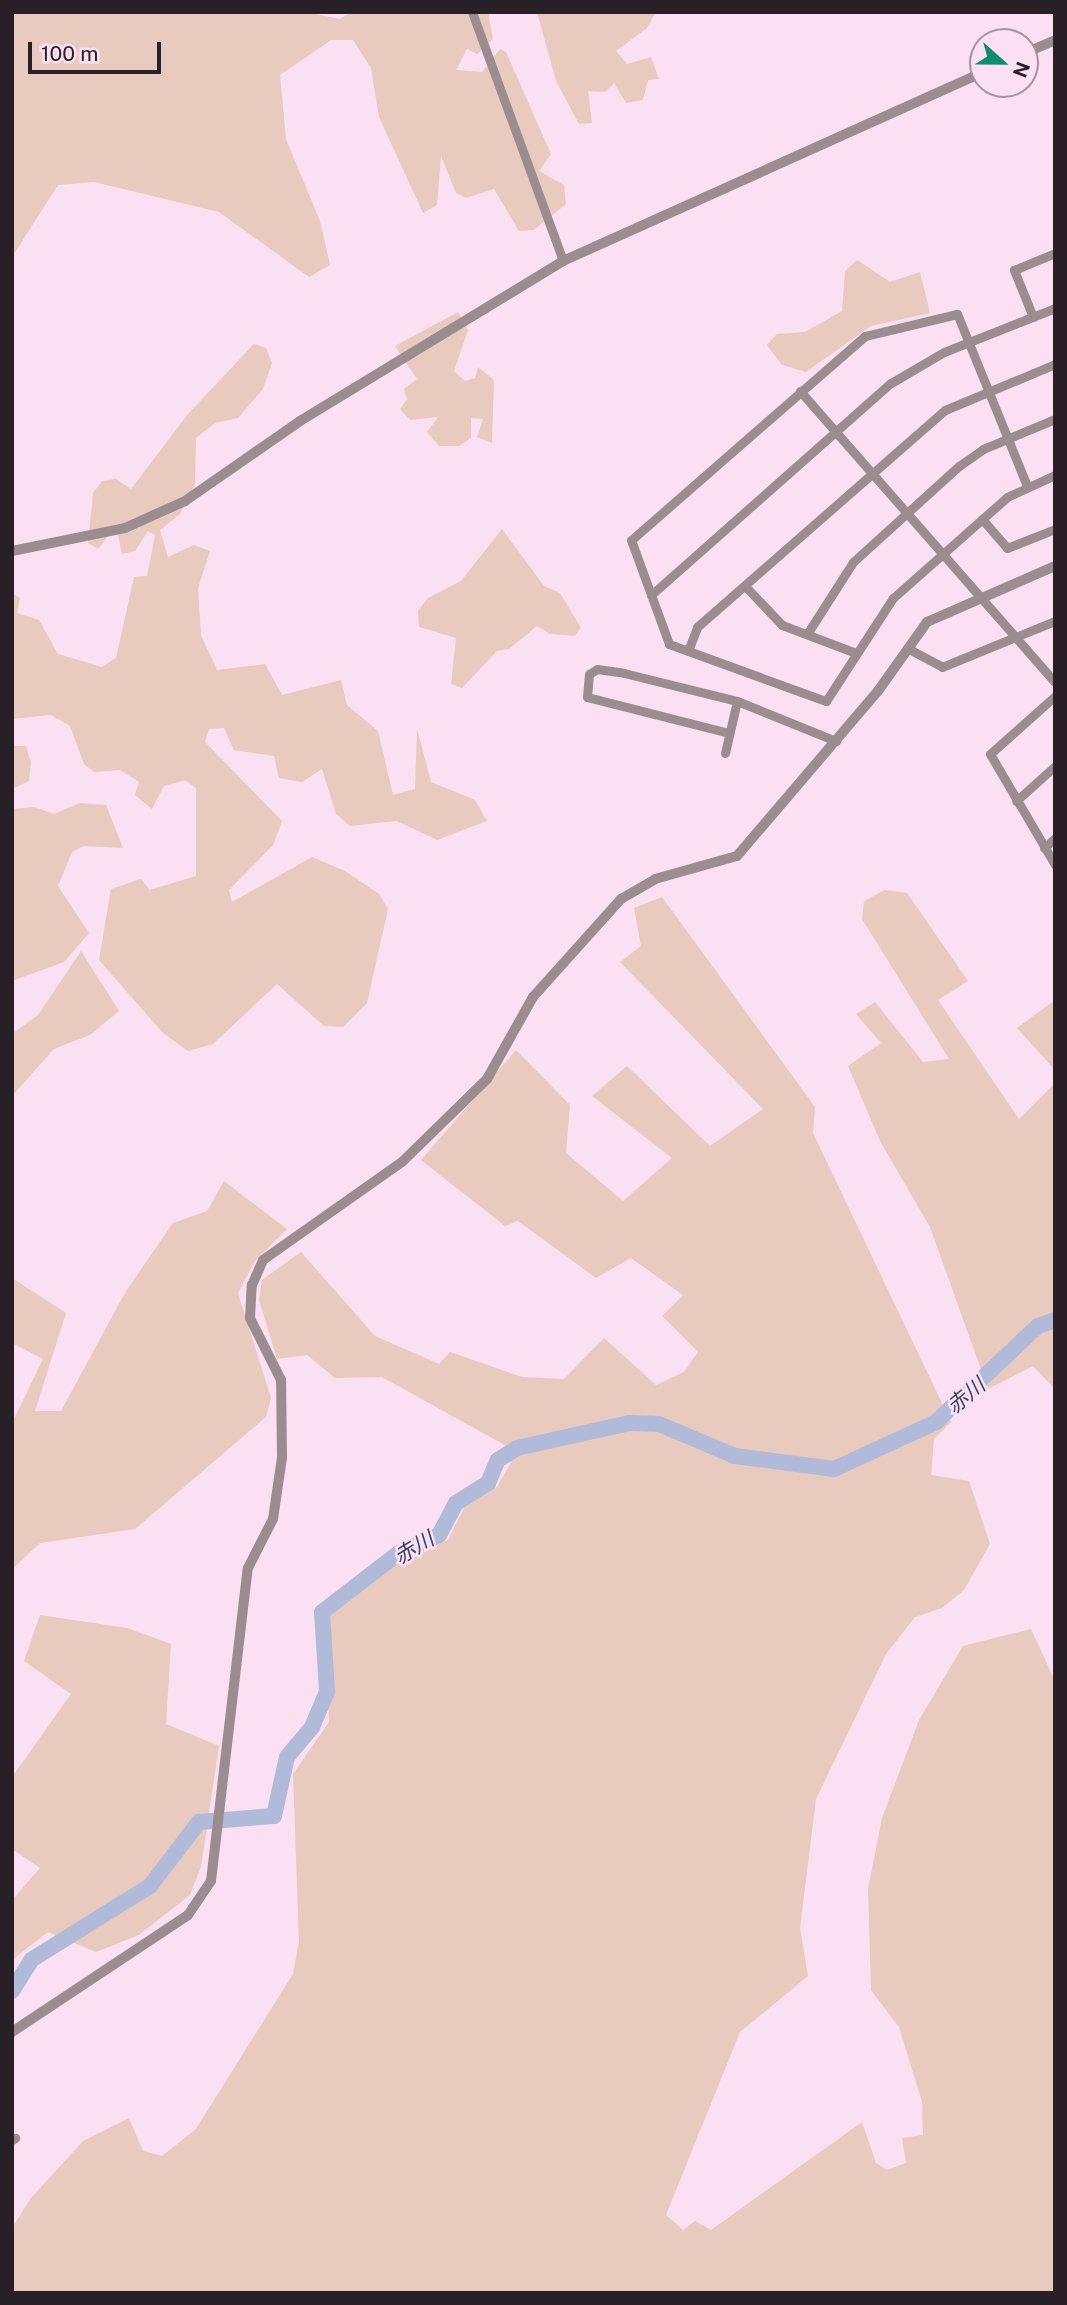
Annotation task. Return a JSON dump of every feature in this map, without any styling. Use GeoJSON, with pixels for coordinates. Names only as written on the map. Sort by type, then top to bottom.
{"type":"FeatureCollection","features":[{"type":"Feature","properties":{"kind":"street"},"geometry":{"type":"LineString","coordinates":[[472,12],[563,261]]}},
{"type":"Feature","properties":{"kind":"street"},"geometry":{"type":"LineString","coordinates":[[12,551],[125,528],[185,501],[300,421],[563,261],[969,78]]}},
{"type":"Feature","properties":{"kind":"street"},"geometry":{"type":"LineString","coordinates":[[1033,317],[1014,270],[1055,253]]}},
{"type":"Feature","properties":{"kind":"street"},"geometry":{"type":"LineString","coordinates":[[651,595],[835,431],[911,370],[1055,308]]}},
{"type":"Feature","properties":{"kind":"street"},"geometry":{"type":"LineString","coordinates":[[1027,486],[957,314],[878,330],[800,391],[631,540],[664,639],[688,651],[826,701],[893,598],[982,519],[1027,486],[1055,475]]}},
{"type":"Feature","properties":{"kind":"street"},"geometry":{"type":"LineString","coordinates":[[688,651],[697,627],[945,410],[1055,364]]}},
{"type":"Feature","properties":{"kind":"street"},"geometry":{"type":"LineString","coordinates":[[800,391],[1055,682]]}},
{"type":"Feature","properties":{"kind":"street"},"geometry":{"type":"LineString","coordinates":[[807,634],[853,562],[959,467],[1009,438],[1055,419]]}},
{"type":"Feature","properties":{"kind":"street"},"geometry":{"type":"LineString","coordinates":[[982,519],[1007,548],[1055,529]]}},
{"type":"Feature","properties":{"kind":"street"},"geometry":{"type":"LineString","coordinates":[[12,2032],[198,1905],[211,1881],[248,1568],[274,1519],[282,1457],[281,1380],[250,1318],[252,1285],[263,1260],[402,1162],[488,1079],[533,996],[621,899],[655,879],[737,856],[836,741],[928,622],[979,595],[1055,566]]}},
{"type":"Feature","properties":{"kind":"street"},"geometry":{"type":"LineString","coordinates":[[745,586],[774,620],[856,653]]}},
{"type":"Feature","properties":{"kind":"street"},"geometry":{"type":"LineString","coordinates":[[906,648],[942,667],[1055,621]]}},
{"type":"Feature","properties":{"kind":"street"},"geometry":{"type":"LineString","coordinates":[[729,733],[584,693],[597,669],[737,701],[836,741]]}},
{"type":"Feature","properties":{"kind":"street"},"geometry":{"type":"LineString","coordinates":[[1055,696],[990,754],[1055,865]]}},
{"type":"Feature","properties":{"kind":"street"},"geometry":{"type":"LineString","coordinates":[[725,753],[737,701]]}},
{"type":"Feature","properties":{"kind":"street"},"geometry":{"type":"LineString","coordinates":[[1016,801],[1055,766]]}},
{"type":"Feature","properties":{"kind":"street"},"geometry":{"type":"LineString","coordinates":[[1044,848],[1055,838]]}},
{"type":"Feature","properties":{"kind":"shaded area"},"geometry":{"type":"Polygon","coordinates":[[[12,12],[306,12],[340,19],[351,12],[488,12],[493,39],[477,54],[467,49],[456,70],[482,72],[500,49],[506,52],[551,154],[539,171],[564,185],[566,204],[534,230],[519,231],[494,189],[466,198],[456,193],[441,156],[437,205],[423,213],[379,117],[371,68],[353,40],[331,40],[280,75],[286,139],[320,221],[330,265],[309,277],[219,212],[94,182],[58,185],[12,257],[12,12]]]}},
{"type":"Feature","properties":{"kind":"shaded area"},"geometry":{"type":"Polygon","coordinates":[[[537,12],[656,12],[647,28],[616,51],[627,64],[651,57],[659,79],[648,80],[643,100],[626,103],[614,83],[605,92],[588,91],[592,123],[579,124],[556,81],[537,12]]]}},
{"type":"Feature","properties":{"kind":"shaded area"},"geometry":{"type":"Polygon","coordinates":[[[857,260],[890,282],[920,272],[930,313],[871,326],[806,372],[782,365],[767,345],[777,334],[805,332],[842,311],[845,271],[857,260]]]}},
{"type":"Feature","properties":{"kind":"shaded area"},"geometry":{"type":"Polygon","coordinates":[[[458,312],[468,330],[454,371],[465,381],[475,378],[478,367],[494,380],[492,443],[477,437],[483,419],[471,418],[471,438],[459,446],[439,446],[427,432],[438,417],[410,420],[400,409],[407,399],[404,389],[417,379],[395,346],[458,312]]]}},
{"type":"Feature","properties":{"kind":"shaded area"},"geometry":{"type":"Polygon","coordinates":[[[254,344],[266,348],[272,363],[263,389],[238,418],[215,423],[196,438],[195,485],[180,514],[160,530],[168,557],[194,545],[210,551],[198,588],[201,635],[217,670],[265,664],[282,695],[341,680],[347,705],[378,731],[393,795],[415,789],[417,729],[431,782],[475,800],[487,821],[437,840],[397,821],[350,826],[336,814],[322,769],[302,782],[279,778],[274,756],[234,750],[224,728],[209,729],[205,742],[282,821],[273,845],[229,890],[232,902],[312,857],[345,871],[379,894],[388,909],[367,1003],[343,1027],[324,1026],[277,984],[213,1044],[188,1051],[163,1033],[99,960],[111,889],[141,879],[150,890],[196,876],[196,788],[185,780],[164,786],[152,809],[135,795],[139,782],[120,770],[94,772],[84,764],[70,726],[51,715],[12,719],[12,593],[20,598],[17,613],[39,620],[58,654],[102,667],[116,658],[134,577],[147,576],[155,535],[148,531],[135,551],[122,554],[116,526],[98,549],[88,543],[93,493],[102,481],[116,479],[131,489],[188,414],[254,344]]]}},
{"type":"Feature","properties":{"kind":"shaded area"},"geometry":{"type":"Polygon","coordinates":[[[502,529],[544,586],[560,593],[581,628],[575,636],[550,634],[537,626],[509,649],[497,651],[462,688],[451,684],[456,638],[419,627],[418,611],[428,598],[461,581],[502,529]]]}},
{"type":"Feature","properties":{"kind":"shaded area"},"geometry":{"type":"Polygon","coordinates":[[[12,746],[26,746],[31,762],[29,781],[12,789],[12,746]]]}},
{"type":"Feature","properties":{"kind":"shaded area"},"geometry":{"type":"Polygon","coordinates":[[[79,803],[106,805],[123,848],[84,846],[72,852],[58,886],[89,933],[64,962],[12,981],[12,809],[34,807],[54,814],[79,803]]]}},
{"type":"Feature","properties":{"kind":"shaded area"},"geometry":{"type":"Polygon","coordinates":[[[885,890],[907,893],[968,981],[938,1000],[1019,1119],[1055,1083],[1055,1389],[1033,1366],[988,1389],[930,1227],[880,1141],[848,1066],[881,1043],[856,1014],[875,1002],[923,1062],[949,1059],[862,919],[864,901],[885,890]]]}},
{"type":"Feature","properties":{"kind":"shaded area"},"geometry":{"type":"Polygon","coordinates":[[[662,897],[815,1107],[813,1133],[951,1422],[934,1439],[931,1475],[969,1481],[990,1544],[964,1590],[942,1608],[915,1617],[886,1654],[816,1799],[800,1928],[808,1976],[740,2032],[666,2215],[683,2230],[695,2221],[711,2230],[862,2122],[876,2163],[887,2170],[906,2163],[902,2138],[923,2135],[922,2102],[899,2027],[871,1990],[868,1889],[882,1818],[919,1720],[963,1646],[1031,1629],[1055,1681],[1055,2293],[12,2293],[12,2228],[31,2198],[83,2141],[129,2118],[143,2151],[162,2156],[196,2129],[293,1974],[299,1941],[293,1774],[329,1722],[325,1616],[395,1562],[448,1540],[469,1498],[497,1487],[517,1452],[382,1377],[335,1378],[307,1355],[277,1359],[259,1300],[262,1280],[301,1252],[375,1336],[439,1364],[450,1352],[522,1377],[564,1379],[604,1338],[656,1385],[684,1372],[698,1352],[662,1316],[683,1295],[631,1258],[596,1278],[518,1221],[505,1226],[421,1160],[516,1050],[570,1105],[566,1153],[623,1201],[672,1158],[592,1096],[627,1066],[710,1146],[763,1109],[620,962],[641,946],[634,908],[662,897]]]}},
{"type":"Feature","properties":{"kind":"shaded area"},"geometry":{"type":"Polygon","coordinates":[[[81,951],[119,1011],[90,1035],[54,1049],[12,1096],[12,1034],[38,1015],[81,951]]]}},
{"type":"Feature","properties":{"kind":"shaded area"},"geometry":{"type":"Polygon","coordinates":[[[1055,1000],[1055,1070],[1017,1028],[1055,1000]]]}},
{"type":"Feature","properties":{"kind":"shaded area"},"geometry":{"type":"Polygon","coordinates":[[[224,1181],[287,1229],[255,1261],[238,1293],[271,1398],[266,1417],[135,1529],[40,1543],[12,1569],[12,1423],[43,1359],[12,1343],[12,1278],[66,1313],[35,1411],[61,1411],[126,1291],[173,1223],[207,1211],[224,1181]]]}},
{"type":"Feature","properties":{"kind":"shaded area"},"geometry":{"type":"Polygon","coordinates":[[[40,1615],[127,1628],[171,1644],[166,1724],[219,1746],[201,1867],[190,1895],[139,1935],[96,1952],[48,1932],[12,1960],[12,1900],[40,1868],[12,1849],[12,1777],[71,1694],[24,1661],[40,1615]]]}},
{"type":"Feature","properties":{"kind":"waterway","name":"赤川"},"geometry":{"type":"LineString","coordinates":[[12,1991],[31,1960],[150,1886],[199,1822],[274,1816],[287,1757],[312,1727],[327,1691],[322,1612],[399,1553],[439,1535],[456,1503],[488,1483],[498,1460],[517,1448],[630,1423],[659,1424],[735,1456],[834,1469],[936,1422],[1038,1326],[1055,1320]]}}]}
